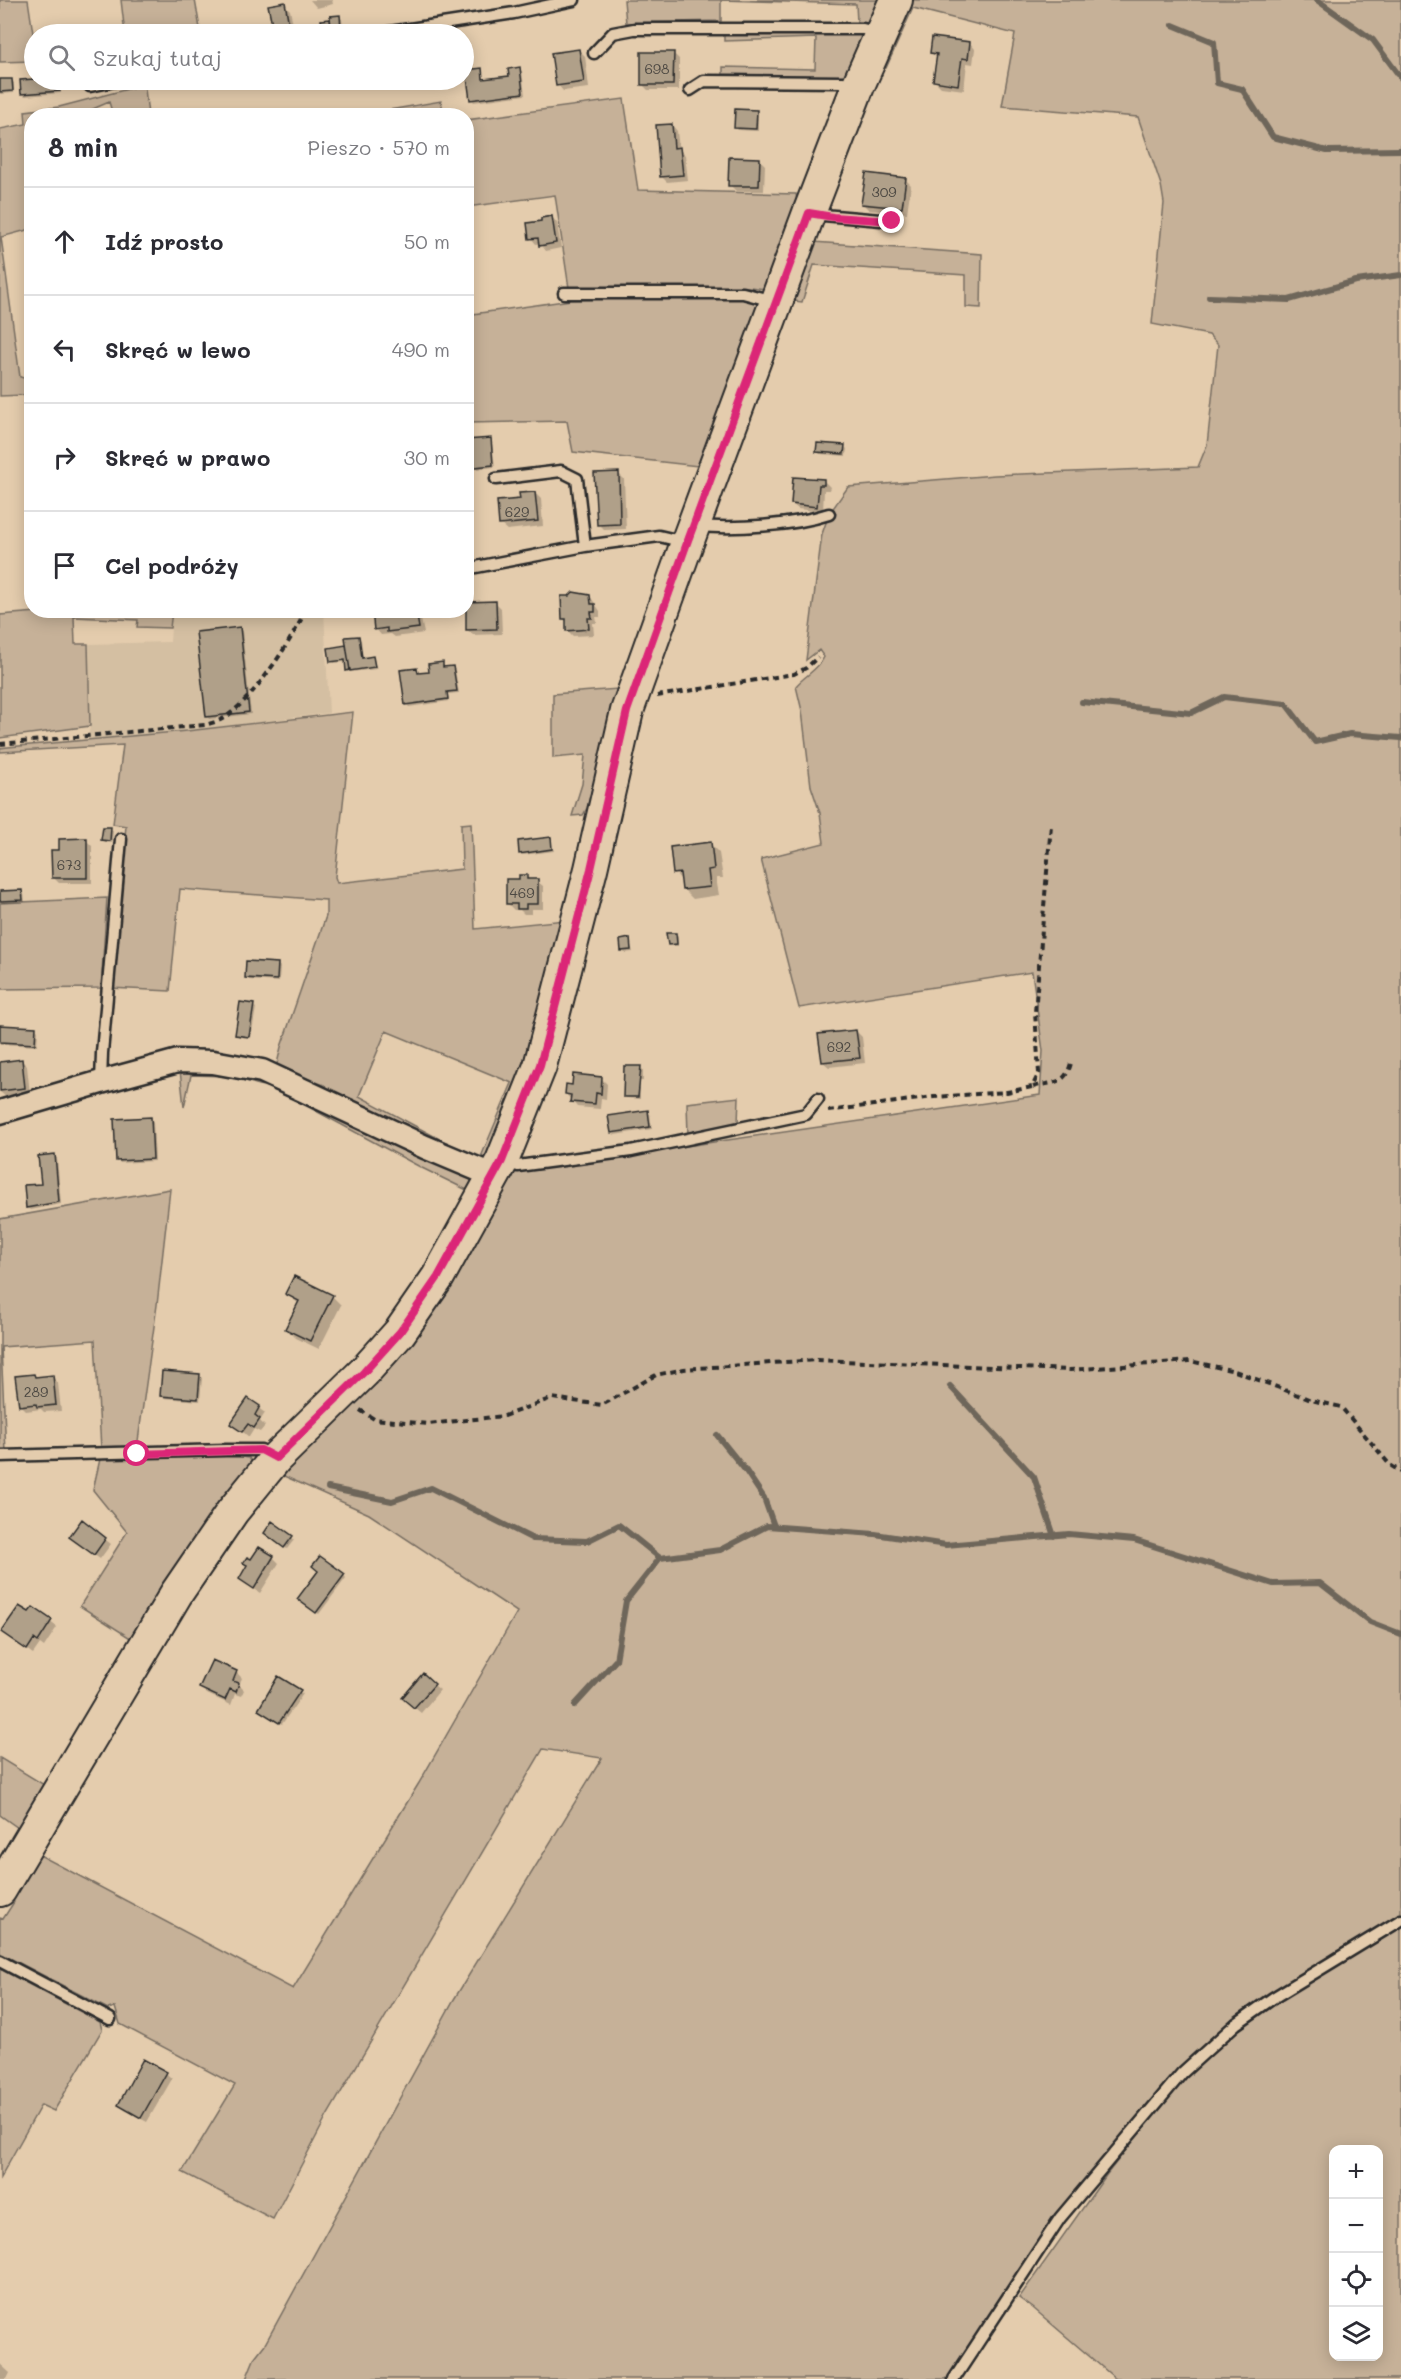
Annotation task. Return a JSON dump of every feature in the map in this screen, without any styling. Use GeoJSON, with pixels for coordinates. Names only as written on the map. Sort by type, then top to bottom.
{"type":"FeatureCollection","features":[{"type":"Feature","properties":{"kind":"street"},"geometry":{"type":"LineString","coordinates":[[0,1890],[176,1594],[232,1512],[276,1458],[400,1332],[438,1277],[498,1168],[540,1065],[567,967],[632,697],[809,213],[858,86],[896,0]]}},
{"type":"Feature","properties":{"kind":"street"},"geometry":{"type":"LineString","coordinates":[[0,1112],[178,1061],[213,1062],[262,1071],[425,1147],[498,1168]]}},
{"type":"Feature","properties":{"kind":"lane"},"geometry":{"type":"LineString","coordinates":[[442,24],[514,13],[574,0]]}},
{"type":"Feature","properties":{"kind":"lane"},"geometry":{"type":"LineString","coordinates":[[594,53],[613,33],[634,29],[863,29],[882,34]]}},
{"type":"Feature","properties":{"kind":"lane"},"geometry":{"type":"LineString","coordinates":[[690,90],[705,81],[843,82],[858,86]]}},
{"type":"Feature","properties":{"kind":"lane"},"geometry":{"type":"LineString","coordinates":[[809,213],[892,221]]}},
{"type":"Feature","properties":{"kind":"lane"},"geometry":{"type":"LineString","coordinates":[[564,293],[744,293],[776,302]]}},
{"type":"Feature","properties":{"kind":"lane"},"geometry":{"type":"LineString","coordinates":[[496,479],[561,471],[577,479],[585,546]]}},
{"type":"Feature","properties":{"kind":"lane"},"geometry":{"type":"LineString","coordinates":[[474,567],[585,546],[690,534],[717,528],[808,521],[829,514]]}},
{"type":"Feature","properties":{"kind":"lane"},"geometry":{"type":"LineString","coordinates":[[101,1082],[102,1042],[121,839]]}},
{"type":"Feature","properties":{"kind":"lane"},"geometry":{"type":"LineString","coordinates":[[498,1168],[593,1157],[806,1114],[818,1100]]}},
{"type":"Feature","properties":{"kind":"lane"},"geometry":{"type":"LineString","coordinates":[[0,1456],[261,1450],[276,1458]]}},
{"type":"Feature","properties":{"kind":"lane"},"geometry":{"type":"LineString","coordinates":[[954,2379],[1060,2218],[1182,2073],[1236,2024],[1273,1998],[1401,1920]]}},
{"type":"Feature","properties":{"kind":"lane"},"geometry":{"type":"LineString","coordinates":[[0,1961],[110,2019]]}},
{"type":"Feature","properties":{"kind":"path"},"geometry":{"type":"LineString","coordinates":[[0,744],[205,725],[225,718],[242,703],[273,664],[302,618]]}},
{"type":"Feature","properties":{"kind":"path"},"geometry":{"type":"LineString","coordinates":[[632,697],[657,696],[794,674],[806,668],[818,657]]}},
{"type":"Feature","properties":{"kind":"path"},"geometry":{"type":"LineString","coordinates":[[1032,1087],[1039,1073],[1035,1012],[1051,825]]}},
{"type":"Feature","properties":{"kind":"path"},"geometry":{"type":"LineString","coordinates":[[806,1114],[934,1097],[1007,1092],[1062,1080],[1067,1075],[1071,1063]]}},
{"type":"Feature","properties":{"kind":"path"},"geometry":{"type":"LineString","coordinates":[[339,1396],[374,1419],[428,1424],[504,1416],[552,1398],[602,1405],[656,1376],[684,1369],[816,1360],[1070,1370],[1190,1361],[1235,1371],[1311,1400],[1341,1407],[1389,1465],[1401,1472]]}},
{"type":"Feature","properties":{"kind":"shaded area"},"geometry":{"type":"Polygon","coordinates":[[[0,0],[28,0],[32,24],[24,24],[24,61],[0,62],[0,0]]]}},
{"type":"Feature","properties":{"kind":"shaded area"},"geometry":{"type":"Polygon","coordinates":[[[121,0],[195,0],[199,24],[124,24],[121,0]]]}},
{"type":"Feature","properties":{"kind":"shaded area"},"geometry":{"type":"Polygon","coordinates":[[[624,0],[721,0],[721,21],[626,23],[624,0]]]}},
{"type":"Feature","properties":{"kind":"shaded area"},"geometry":{"type":"Polygon","coordinates":[[[721,0],[878,0],[869,24],[857,22],[856,4],[721,0]]]}},
{"type":"Feature","properties":{"kind":"shaded area"},"geometry":{"type":"Polygon","coordinates":[[[906,0],[1401,0],[1401,1914],[1337,1951],[1238,2018],[1183,2066],[1038,2244],[949,2379],[246,2379],[255,2357],[265,2344],[453,2001],[602,1758],[543,1749],[327,2116],[273,2219],[182,2172],[235,2085],[120,2024],[115,2007],[108,2009],[0,1953],[0,1918],[3,1919],[14,1902],[5,1897],[34,1852],[293,1989],[419,1783],[517,1612],[369,1514],[277,1473],[507,1172],[1040,1095],[1043,1051],[1032,972],[799,1008],[761,859],[824,843],[820,813],[811,786],[802,711],[796,686],[819,665],[824,657],[819,650],[806,660],[822,534],[829,514],[848,487],[995,475],[1198,467],[1207,445],[1218,345],[1209,335],[1152,324],[1164,203],[1161,185],[1138,117],[1002,106],[1015,34],[913,8],[886,68],[878,65],[906,0]]]}},
{"type":"Feature","properties":{"kind":"shaded area"},"geometry":{"type":"Polygon","coordinates":[[[857,32],[865,35],[845,77],[723,74],[723,67],[815,69],[816,38],[724,41],[724,33],[857,32]]]}},
{"type":"Feature","properties":{"kind":"shaded area"},"geometry":{"type":"Polygon","coordinates":[[[124,90],[145,90],[147,108],[111,108],[109,102],[95,108],[50,108],[124,90]]]}},
{"type":"Feature","properties":{"kind":"shaded area"},"geometry":{"type":"Polygon","coordinates":[[[624,99],[638,190],[796,194],[797,201],[765,289],[750,287],[569,288],[555,195],[474,206],[474,119],[624,99]]]}},
{"type":"Feature","properties":{"kind":"shaded area"},"geometry":{"type":"Polygon","coordinates":[[[441,101],[442,108],[400,108],[441,101]]]}},
{"type":"Feature","properties":{"kind":"shaded area"},"geometry":{"type":"Polygon","coordinates":[[[24,124],[24,231],[1,237],[20,377],[24,378],[24,395],[0,396],[0,129],[24,124]]]}},
{"type":"Feature","properties":{"kind":"shaded area"},"geometry":{"type":"Polygon","coordinates":[[[813,242],[982,254],[981,308],[966,307],[966,275],[814,265],[802,302],[785,300],[813,242]]]}},
{"type":"Feature","properties":{"kind":"shaded area"},"geometry":{"type":"Polygon","coordinates":[[[715,296],[756,300],[765,304],[707,467],[573,452],[567,421],[474,423],[474,314],[571,300],[715,296]]]}},
{"type":"Feature","properties":{"kind":"shaded area"},"geometry":{"type":"Polygon","coordinates":[[[24,613],[24,618],[74,618],[75,644],[88,644],[90,726],[0,738],[0,615],[24,613]]]}},
{"type":"Feature","properties":{"kind":"shaded area"},"geometry":{"type":"Polygon","coordinates":[[[95,618],[171,618],[170,628],[137,627],[138,620],[95,618]]]}},
{"type":"Feature","properties":{"kind":"shaded area"},"geometry":{"type":"Polygon","coordinates":[[[172,618],[324,618],[329,713],[187,731],[88,739],[90,726],[88,644],[170,642],[172,618]]]}},
{"type":"Feature","properties":{"kind":"shaded area"},"geometry":{"type":"Polygon","coordinates":[[[618,689],[587,808],[583,815],[572,816],[582,784],[585,755],[553,758],[553,694],[618,689]]]}},
{"type":"Feature","properties":{"kind":"shaded area"},"geometry":{"type":"Polygon","coordinates":[[[353,712],[335,877],[337,883],[462,869],[461,824],[471,823],[475,929],[565,920],[515,1091],[488,1159],[481,1157],[512,1083],[386,1031],[359,1096],[460,1150],[343,1101],[324,1085],[276,1068],[281,1047],[326,916],[326,900],[180,889],[170,991],[110,988],[126,826],[113,824],[123,745],[0,752],[0,748],[8,747],[187,731],[353,712]]]}},
{"type":"Feature","properties":{"kind":"shaded area"},"geometry":{"type":"Polygon","coordinates":[[[107,898],[101,988],[0,989],[0,903],[107,898]]]}},
{"type":"Feature","properties":{"kind":"shaded area"},"geometry":{"type":"Polygon","coordinates":[[[180,1070],[257,1077],[479,1181],[467,1190],[277,1090],[228,1076],[191,1075],[184,1107],[180,1070]]]}},
{"type":"Feature","properties":{"kind":"shaded area"},"geometry":{"type":"Polygon","coordinates":[[[739,1097],[738,1123],[688,1135],[687,1103],[739,1097]]]}},
{"type":"Feature","properties":{"kind":"shaded area"},"geometry":{"type":"Polygon","coordinates":[[[170,1189],[137,1448],[101,1449],[95,1340],[1,1347],[6,1452],[0,1452],[0,1219],[170,1189]]]}},
{"type":"Feature","properties":{"kind":"shaded area"},"geometry":{"type":"Polygon","coordinates":[[[237,1456],[249,1458],[254,1465],[0,1876],[0,1858],[18,1828],[0,1815],[0,1758],[44,1785],[132,1639],[80,1606],[127,1532],[93,1490],[100,1459],[237,1456]]]}},
{"type":"Feature","properties":{"kind":"shaded area"},"geometry":{"type":"Polygon","coordinates":[[[1401,1925],[1401,2379],[1116,2379],[1019,2298],[1107,2174],[1184,2077],[1234,2031],[1354,1952],[1401,1925]]]}},
{"type":"Feature","properties":{"kind":"shaded area"},"geometry":{"type":"Polygon","coordinates":[[[0,1969],[100,2022],[102,2030],[54,2111],[41,2105],[0,2178],[0,1969]]]}},
{"type":"Feature","properties":{"kind":"building"},"geometry":{"type":"Polygon","coordinates":[[[285,2],[289,24],[272,24],[268,5],[285,2]]]}},
{"type":"Feature","properties":{"kind":"building"},"geometry":{"type":"Polygon","coordinates":[[[340,15],[341,24],[331,24],[330,16],[340,15]]]}},
{"type":"Feature","properties":{"kind":"building"},"geometry":{"type":"Polygon","coordinates":[[[330,19],[330,24],[322,24],[321,20],[330,19]]]}},
{"type":"Feature","properties":{"kind":"building"},"geometry":{"type":"Polygon","coordinates":[[[932,37],[970,42],[968,59],[962,58],[958,85],[933,81],[937,54],[930,53],[932,37]]]}},
{"type":"Feature","properties":{"kind":"building"},"geometry":{"type":"Polygon","coordinates":[[[579,49],[584,82],[556,86],[551,53],[579,49]]]}},
{"type":"Feature","properties":{"kind":"building"},"geometry":{"type":"Polygon","coordinates":[[[641,52],[674,52],[673,85],[641,85],[641,52]]]}},
{"type":"Feature","properties":{"kind":"building"},"geometry":{"type":"Polygon","coordinates":[[[520,67],[523,93],[470,100],[469,90],[474,90],[474,69],[482,68],[483,79],[509,76],[508,69],[520,67]]]}},
{"type":"Feature","properties":{"kind":"building"},"geometry":{"type":"Polygon","coordinates":[[[0,79],[12,79],[13,91],[0,92],[0,79]]]}},
{"type":"Feature","properties":{"kind":"building"},"geometry":{"type":"Polygon","coordinates":[[[20,80],[24,80],[24,90],[60,91],[21,94],[20,80]]]}},
{"type":"Feature","properties":{"kind":"building"},"geometry":{"type":"Polygon","coordinates":[[[735,109],[757,110],[756,129],[734,128],[735,109]]]}},
{"type":"Feature","properties":{"kind":"building"},"geometry":{"type":"Polygon","coordinates":[[[672,124],[674,148],[680,147],[683,175],[660,177],[656,125],[672,124]]]}},
{"type":"Feature","properties":{"kind":"building"},"geometry":{"type":"Polygon","coordinates":[[[729,157],[760,158],[759,186],[728,186],[729,157]]]}},
{"type":"Feature","properties":{"kind":"building"},"geometry":{"type":"Polygon","coordinates":[[[866,173],[906,178],[902,208],[861,204],[866,173]]]}},
{"type":"Feature","properties":{"kind":"building"},"geometry":{"type":"Polygon","coordinates":[[[552,216],[556,243],[539,246],[538,238],[529,239],[527,223],[541,221],[541,218],[552,216]]]}},
{"type":"Feature","properties":{"kind":"building"},"geometry":{"type":"Polygon","coordinates":[[[491,438],[493,465],[474,467],[474,439],[491,438]]]}},
{"type":"Feature","properties":{"kind":"building"},"geometry":{"type":"Polygon","coordinates":[[[817,443],[845,445],[844,454],[816,452],[817,443]]]}},
{"type":"Feature","properties":{"kind":"building"},"geometry":{"type":"Polygon","coordinates":[[[619,472],[620,524],[597,525],[594,473],[619,472]]]}},
{"type":"Feature","properties":{"kind":"building"},"geometry":{"type":"Polygon","coordinates":[[[793,477],[824,479],[824,485],[819,485],[817,507],[791,504],[793,477]]]}},
{"type":"Feature","properties":{"kind":"building"},"geometry":{"type":"Polygon","coordinates":[[[535,492],[538,521],[499,525],[497,501],[520,499],[519,493],[535,492]]]}},
{"type":"Feature","properties":{"kind":"building"},"geometry":{"type":"Polygon","coordinates":[[[573,592],[590,595],[591,604],[595,604],[595,612],[591,612],[592,618],[588,618],[589,629],[566,631],[566,619],[562,619],[561,596],[569,596],[573,592]]]}},
{"type":"Feature","properties":{"kind":"building"},"geometry":{"type":"Polygon","coordinates":[[[496,601],[497,629],[466,630],[466,618],[474,618],[474,602],[496,601]]]}},
{"type":"Feature","properties":{"kind":"building"},"geometry":{"type":"Polygon","coordinates":[[[373,618],[417,618],[419,628],[387,632],[387,628],[374,630],[373,618]]]}},
{"type":"Feature","properties":{"kind":"building"},"geometry":{"type":"Polygon","coordinates":[[[240,627],[249,712],[206,717],[196,632],[240,627]]]}},
{"type":"Feature","properties":{"kind":"building"},"geometry":{"type":"Polygon","coordinates":[[[359,636],[362,658],[373,656],[375,667],[350,671],[345,637],[359,636]]]}},
{"type":"Feature","properties":{"kind":"building"},"geometry":{"type":"Polygon","coordinates":[[[346,645],[350,670],[346,671],[345,660],[330,662],[328,648],[346,645]]]}},
{"type":"Feature","properties":{"kind":"building"},"geometry":{"type":"Polygon","coordinates":[[[443,662],[443,667],[453,666],[457,691],[447,692],[448,699],[405,705],[400,670],[417,668],[418,673],[429,672],[428,664],[443,662]]]}},
{"type":"Feature","properties":{"kind":"building"},"geometry":{"type":"Polygon","coordinates":[[[103,827],[111,827],[110,841],[101,840],[103,827]]]}},
{"type":"Feature","properties":{"kind":"building"},"geometry":{"type":"Polygon","coordinates":[[[551,837],[552,849],[519,854],[518,841],[551,837]]]}},
{"type":"Feature","properties":{"kind":"building"},"geometry":{"type":"Polygon","coordinates":[[[87,838],[87,878],[52,878],[51,850],[59,850],[59,839],[87,838]]]}},
{"type":"Feature","properties":{"kind":"building"},"geometry":{"type":"Polygon","coordinates":[[[711,842],[714,869],[708,870],[710,887],[682,890],[680,873],[673,874],[670,847],[711,842]]]}},
{"type":"Feature","properties":{"kind":"building"},"geometry":{"type":"Polygon","coordinates":[[[519,875],[527,875],[527,879],[538,879],[538,904],[526,904],[526,909],[517,909],[517,904],[506,904],[506,879],[519,879],[519,875]]]}},
{"type":"Feature","properties":{"kind":"building"},"geometry":{"type":"Polygon","coordinates":[[[22,890],[23,900],[0,901],[0,891],[22,890]]]}},
{"type":"Feature","properties":{"kind":"building"},"geometry":{"type":"Polygon","coordinates":[[[666,933],[676,933],[677,944],[668,945],[666,933]]]}},
{"type":"Feature","properties":{"kind":"building"},"geometry":{"type":"Polygon","coordinates":[[[630,938],[631,950],[621,951],[620,940],[630,938]]]}},
{"type":"Feature","properties":{"kind":"building"},"geometry":{"type":"Polygon","coordinates":[[[246,961],[278,963],[277,980],[245,978],[246,961]]]}},
{"type":"Feature","properties":{"kind":"building"},"geometry":{"type":"Polygon","coordinates":[[[240,1002],[254,1004],[249,1037],[235,1035],[240,1002]]]}},
{"type":"Feature","properties":{"kind":"building"},"geometry":{"type":"Polygon","coordinates":[[[0,1025],[36,1027],[35,1044],[0,1042],[0,1025]]]}},
{"type":"Feature","properties":{"kind":"building"},"geometry":{"type":"Polygon","coordinates":[[[856,1030],[860,1058],[822,1062],[818,1034],[856,1030]]]}},
{"type":"Feature","properties":{"kind":"building"},"geometry":{"type":"Polygon","coordinates":[[[22,1059],[25,1088],[0,1091],[0,1062],[22,1059]]]}},
{"type":"Feature","properties":{"kind":"building"},"geometry":{"type":"Polygon","coordinates":[[[624,1066],[641,1066],[638,1097],[623,1097],[624,1066]]]}},
{"type":"Feature","properties":{"kind":"building"},"geometry":{"type":"Polygon","coordinates":[[[573,1074],[602,1077],[601,1094],[596,1093],[595,1104],[570,1102],[571,1095],[565,1094],[566,1084],[572,1085],[573,1074]]]}},
{"type":"Feature","properties":{"kind":"building"},"geometry":{"type":"Polygon","coordinates":[[[648,1110],[650,1127],[611,1133],[608,1116],[648,1110]]]}},
{"type":"Feature","properties":{"kind":"building"},"geometry":{"type":"Polygon","coordinates":[[[151,1117],[153,1159],[116,1161],[114,1119],[151,1117]]]}},
{"type":"Feature","properties":{"kind":"building"},"geometry":{"type":"Polygon","coordinates":[[[55,1154],[59,1202],[26,1208],[24,1185],[41,1184],[38,1156],[55,1154]]]}},
{"type":"Feature","properties":{"kind":"building"},"geometry":{"type":"Polygon","coordinates":[[[294,1276],[333,1295],[310,1341],[285,1329],[299,1301],[285,1294],[294,1276]]]}},
{"type":"Feature","properties":{"kind":"building"},"geometry":{"type":"Polygon","coordinates":[[[162,1371],[200,1374],[198,1399],[160,1396],[162,1371]]]}},
{"type":"Feature","properties":{"kind":"building"},"geometry":{"type":"Polygon","coordinates":[[[34,1374],[35,1377],[53,1375],[56,1405],[19,1406],[15,1376],[34,1374]]]}},
{"type":"Feature","properties":{"kind":"building"},"geometry":{"type":"Polygon","coordinates":[[[248,1398],[260,1406],[255,1415],[260,1419],[254,1428],[248,1424],[242,1432],[230,1424],[248,1398]]]}},
{"type":"Feature","properties":{"kind":"building"},"geometry":{"type":"Polygon","coordinates":[[[82,1519],[106,1538],[94,1555],[69,1537],[82,1519]]]}},
{"type":"Feature","properties":{"kind":"building"},"geometry":{"type":"Polygon","coordinates":[[[272,1521],[293,1536],[284,1548],[264,1533],[272,1521]]]}},
{"type":"Feature","properties":{"kind":"building"},"geometry":{"type":"Polygon","coordinates":[[[259,1547],[274,1556],[254,1589],[239,1579],[247,1565],[243,1563],[247,1557],[251,1559],[259,1547]]]}},
{"type":"Feature","properties":{"kind":"building"},"geometry":{"type":"Polygon","coordinates":[[[320,1556],[345,1574],[316,1613],[297,1599],[318,1571],[312,1566],[320,1556]]]}},
{"type":"Feature","properties":{"kind":"building"},"geometry":{"type":"Polygon","coordinates":[[[19,1606],[29,1612],[33,1607],[52,1620],[38,1642],[34,1639],[27,1650],[1,1632],[19,1606]]]}},
{"type":"Feature","properties":{"kind":"building"},"geometry":{"type":"Polygon","coordinates":[[[212,1660],[237,1671],[233,1681],[239,1683],[236,1692],[230,1689],[225,1700],[199,1688],[212,1660]]]}},
{"type":"Feature","properties":{"kind":"building"},"geometry":{"type":"Polygon","coordinates":[[[423,1673],[435,1684],[414,1708],[402,1698],[423,1673]]]}},
{"type":"Feature","properties":{"kind":"building"},"geometry":{"type":"Polygon","coordinates":[[[278,1676],[301,1690],[279,1723],[258,1710],[278,1676]]]}},
{"type":"Feature","properties":{"kind":"building"},"geometry":{"type":"Polygon","coordinates":[[[143,2059],[167,2072],[141,2118],[118,2105],[143,2059]]]}},
{"type":"Feature","properties":{"kind":"waterway"},"geometry":{"type":"LineString","coordinates":[[1317,0],[1373,40],[1401,78]]}},
{"type":"Feature","properties":{"kind":"waterway"},"geometry":{"type":"LineString","coordinates":[[1173,25],[1214,42],[1217,83],[1242,89],[1273,137],[1327,151],[1401,150]]}},
{"type":"Feature","properties":{"kind":"waterway"},"geometry":{"type":"LineString","coordinates":[[1209,297],[1289,300],[1356,281],[1401,275]]}},
{"type":"Feature","properties":{"kind":"waterway"},"geometry":{"type":"LineString","coordinates":[[1082,702],[1191,713],[1224,697],[1286,704],[1315,742],[1350,734],[1401,738]]}},
{"type":"Feature","properties":{"kind":"waterway"},"geometry":{"type":"LineString","coordinates":[[950,1386],[1034,1477],[1054,1536]]}},
{"type":"Feature","properties":{"kind":"waterway"},"geometry":{"type":"LineString","coordinates":[[717,1435],[764,1498],[774,1526]]}},
{"type":"Feature","properties":{"kind":"waterway"},"geometry":{"type":"LineString","coordinates":[[328,1488],[392,1501],[431,1488],[533,1539],[587,1541],[619,1525],[660,1558],[720,1550],[767,1526],[875,1534],[946,1545],[1069,1534],[1134,1540],[1273,1584],[1320,1583],[1370,1622],[1401,1634]]}},
{"type":"Feature","properties":{"kind":"waterway"},"geometry":{"type":"LineString","coordinates":[[575,1705],[616,1660],[626,1601],[660,1558]]}},
{"type":"Feature","properties":{"kind":"route"},"geometry":{"type":"LineString","coordinates":[[137,1454],[261,1450],[276,1458],[364,1372],[400,1332],[438,1277],[502,1161],[540,1065],[591,869],[627,711],[809,213],[892,221]]}}]}
